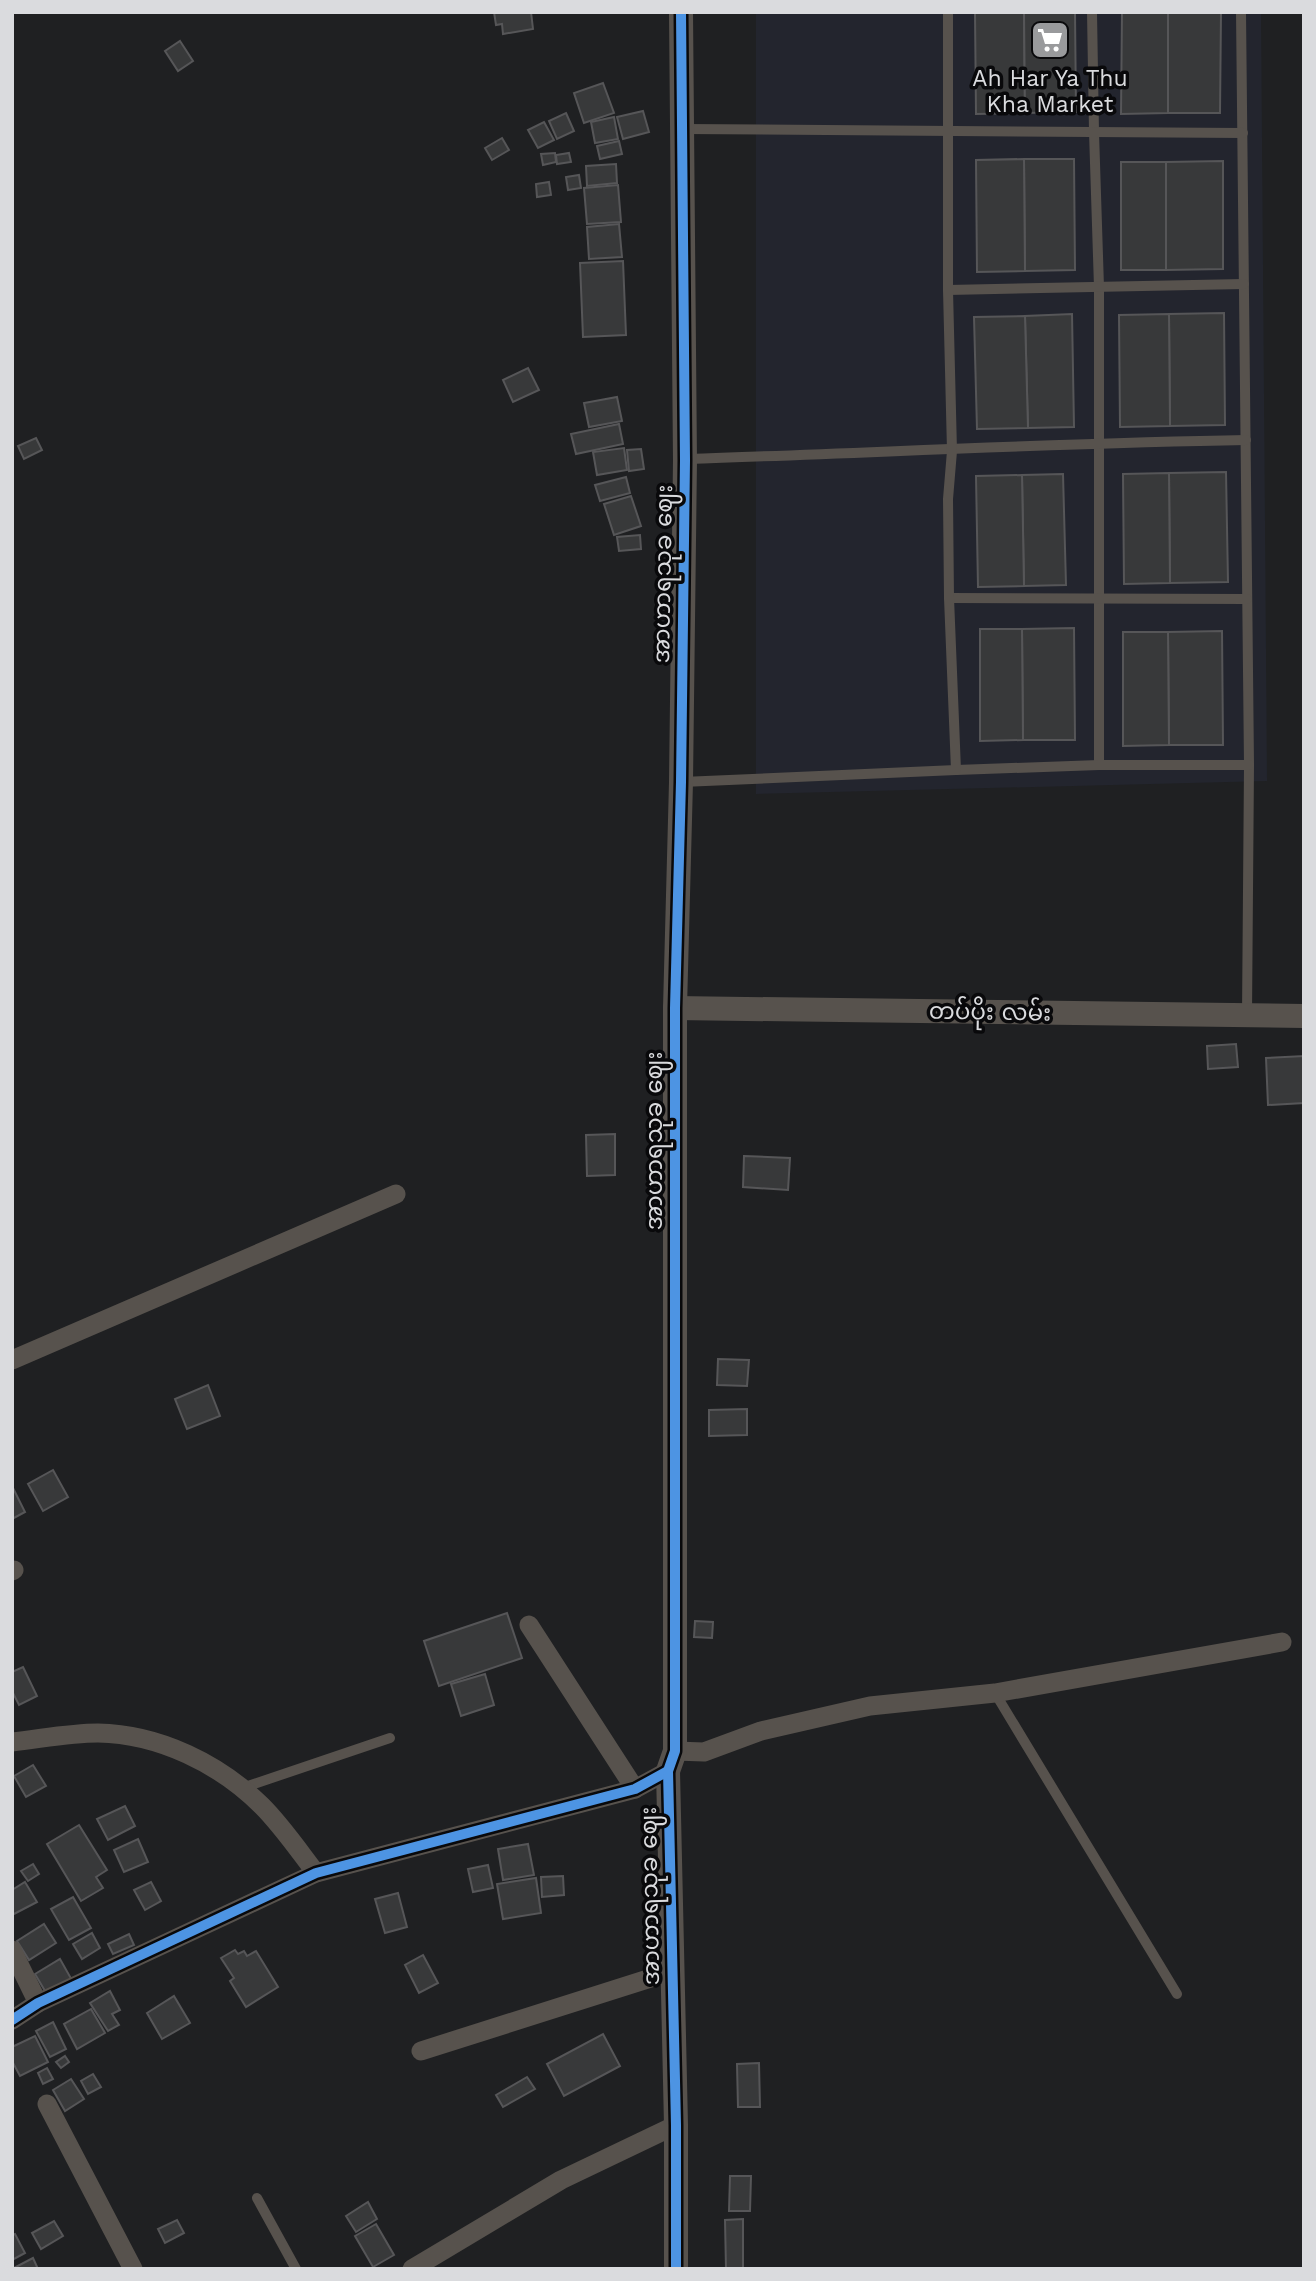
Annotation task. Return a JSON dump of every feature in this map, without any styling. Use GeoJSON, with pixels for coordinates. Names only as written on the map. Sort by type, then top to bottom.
{"type":"FeatureCollection","features":[{"type":"Feature","properties":{"kind":"street","name":"အာဟာရသုခ ဈေး"},"geometry":{"type":"LineString","coordinates":[[676,2269],[677,2125],[672,1761],[676,1008],[685,460],[681,12]]}},
{"type":"Feature","properties":{"kind":"street","name":"တပ်ပိုး လမ်း"},"geometry":{"type":"LineString","coordinates":[[676,1008],[1304,1016]]}},
{"type":"Feature","properties":{"kind":"street"},"geometry":{"type":"LineString","coordinates":[[12,1360],[396,1194]]}},
{"type":"Feature","properties":{"kind":"street"},"geometry":{"type":"LineString","coordinates":[[529,1625],[635,1789]]}},
{"type":"Feature","properties":{"kind":"street"},"geometry":{"type":"LineString","coordinates":[[12,2020],[38,2003],[316,1873],[635,1789],[672,1761],[761,1731],[870,1706],[995,1693],[1282,1642]]}},
{"type":"Feature","properties":{"kind":"street"},"geometry":{"type":"LineString","coordinates":[[12,1742],[98,1733],[153,1740],[232,1780],[263,1807],[316,1873]]}},
{"type":"Feature","properties":{"kind":"street"},"geometry":{"type":"LineString","coordinates":[[12,1950],[38,2003]]}},
{"type":"Feature","properties":{"kind":"street"},"geometry":{"type":"LineString","coordinates":[[421,2050],[673,1971]]}},
{"type":"Feature","properties":{"kind":"street"},"geometry":{"type":"LineString","coordinates":[[47,2104],[133,2269]]}},
{"type":"Feature","properties":{"kind":"street"},"geometry":{"type":"LineString","coordinates":[[412,2269],[561,2180],[677,2125]]}},
{"type":"Feature","properties":{"kind":"lane"},"geometry":{"type":"LineString","coordinates":[[948,12],[948,290],[952,451],[948,499],[949,598],[956,770]]}},
{"type":"Feature","properties":{"kind":"lane"},"geometry":{"type":"LineString","coordinates":[[1093,12],[1100,287],[1099,765]]}},
{"type":"Feature","properties":{"kind":"lane"},"geometry":{"type":"LineString","coordinates":[[1241,12],[1249,765],[1247,1015]]}},
{"type":"Feature","properties":{"kind":"lane"},"geometry":{"type":"LineString","coordinates":[[680,129],[1243,133]]}},
{"type":"Feature","properties":{"kind":"lane"},"geometry":{"type":"LineString","coordinates":[[948,290],[1244,284]]}},
{"type":"Feature","properties":{"kind":"lane"},"geometry":{"type":"LineString","coordinates":[[685,460],[952,451],[1098,442],[1246,440]]}},
{"type":"Feature","properties":{"kind":"lane"},"geometry":{"type":"LineString","coordinates":[[949,598],[1247,599]]}},
{"type":"Feature","properties":{"kind":"lane"},"geometry":{"type":"LineString","coordinates":[[681,782],[1099,765],[1249,765]]}},
{"type":"Feature","properties":{"kind":"lane"},"geometry":{"type":"LineString","coordinates":[[995,1693],[1177,1994]]}},
{"type":"Feature","properties":{"kind":"lane"},"geometry":{"type":"LineString","coordinates":[[241,1788],[390,1738]]}},
{"type":"Feature","properties":{"kind":"lane"},"geometry":{"type":"LineString","coordinates":[[257,2198],[296,2269]]}},
{"type":"Feature","properties":{"kind":"shaded area","name":"Ah Har Ya Thu Kha Market"},"geometry":{"type":"Polygon","coordinates":[[[756,12],[1261,12],[1267,781],[756,794],[756,12]]]}},
{"type":"Feature","properties":{"kind":"building"},"geometry":{"type":"Polygon","coordinates":[[[494,12],[531,12],[533,29],[503,34],[502,24],[496,25],[494,12]]]}},
{"type":"Feature","properties":{"kind":"building"},"geometry":{"type":"Polygon","coordinates":[[[975,12],[1024,12],[1025,113],[976,114],[975,12]]]}},
{"type":"Feature","properties":{"kind":"building"},"geometry":{"type":"Polygon","coordinates":[[[1024,12],[1075,12],[1076,112],[1025,113],[1024,12]]]}},
{"type":"Feature","properties":{"kind":"building"},"geometry":{"type":"Polygon","coordinates":[[[1122,12],[1168,12],[1168,113],[1121,114],[1122,12]]]}},
{"type":"Feature","properties":{"kind":"building"},"geometry":{"type":"Polygon","coordinates":[[[1168,12],[1221,12],[1220,113],[1168,113],[1168,12]]]}},
{"type":"Feature","properties":{"kind":"building"},"geometry":{"type":"Polygon","coordinates":[[[180,41],[193,61],[178,71],[165,51],[180,41]]]}},
{"type":"Feature","properties":{"kind":"building"},"geometry":{"type":"Polygon","coordinates":[[[603,83],[614,113],[584,123],[574,93],[603,83]]]}},
{"type":"Feature","properties":{"kind":"building"},"geometry":{"type":"Polygon","coordinates":[[[643,111],[649,132],[623,139],[617,117],[643,111]]]}},
{"type":"Feature","properties":{"kind":"building"},"geometry":{"type":"Polygon","coordinates":[[[566,113],[574,131],[557,139],[549,121],[566,113]]]}},
{"type":"Feature","properties":{"kind":"building"},"geometry":{"type":"Polygon","coordinates":[[[614,117],[618,139],[595,143],[591,122],[614,117]]]}},
{"type":"Feature","properties":{"kind":"building"},"geometry":{"type":"Polygon","coordinates":[[[544,122],[554,140],[538,148],[528,130],[544,122]]]}},
{"type":"Feature","properties":{"kind":"building"},"geometry":{"type":"Polygon","coordinates":[[[502,138],[509,150],[492,160],[485,148],[502,138]]]}},
{"type":"Feature","properties":{"kind":"building"},"geometry":{"type":"Polygon","coordinates":[[[619,141],[622,154],[600,159],[597,146],[619,141]]]}},
{"type":"Feature","properties":{"kind":"building"},"geometry":{"type":"Polygon","coordinates":[[[555,153],[556,162],[543,165],[541,154],[555,153]]]}},
{"type":"Feature","properties":{"kind":"building"},"geometry":{"type":"Polygon","coordinates":[[[569,153],[571,162],[557,164],[556,155],[569,153]]]}},
{"type":"Feature","properties":{"kind":"building"},"geometry":{"type":"Polygon","coordinates":[[[1024,159],[1074,159],[1075,270],[1025,271],[1024,159]]]}},
{"type":"Feature","properties":{"kind":"building"},"geometry":{"type":"Polygon","coordinates":[[[1024,159],[1025,271],[977,272],[976,160],[1024,159]]]}},
{"type":"Feature","properties":{"kind":"building"},"geometry":{"type":"Polygon","coordinates":[[[1223,161],[1223,269],[1166,270],[1166,162],[1223,161]]]}},
{"type":"Feature","properties":{"kind":"building"},"geometry":{"type":"Polygon","coordinates":[[[1121,162],[1166,162],[1166,270],[1121,270],[1121,162]]]}},
{"type":"Feature","properties":{"kind":"building"},"geometry":{"type":"Polygon","coordinates":[[[616,164],[617,183],[587,186],[586,166],[616,164]]]}},
{"type":"Feature","properties":{"kind":"building"},"geometry":{"type":"Polygon","coordinates":[[[579,175],[581,188],[568,190],[566,177],[579,175]]]}},
{"type":"Feature","properties":{"kind":"building"},"geometry":{"type":"Polygon","coordinates":[[[549,182],[551,195],[537,197],[536,184],[549,182]]]}},
{"type":"Feature","properties":{"kind":"building"},"geometry":{"type":"Polygon","coordinates":[[[618,185],[621,222],[587,224],[584,188],[618,185]]]}},
{"type":"Feature","properties":{"kind":"building"},"geometry":{"type":"Polygon","coordinates":[[[619,224],[622,257],[589,259],[587,227],[619,224]]]}},
{"type":"Feature","properties":{"kind":"building"},"geometry":{"type":"Polygon","coordinates":[[[623,261],[626,335],[583,337],[580,263],[623,261]]]}},
{"type":"Feature","properties":{"kind":"building"},"geometry":{"type":"Polygon","coordinates":[[[1224,313],[1225,425],[1170,426],[1169,314],[1224,313]]]}},
{"type":"Feature","properties":{"kind":"building"},"geometry":{"type":"Polygon","coordinates":[[[1072,314],[1074,427],[1028,428],[1025,316],[1072,314]]]}},
{"type":"Feature","properties":{"kind":"building"},"geometry":{"type":"Polygon","coordinates":[[[1169,314],[1170,426],[1120,427],[1119,315],[1169,314]]]}},
{"type":"Feature","properties":{"kind":"building"},"geometry":{"type":"Polygon","coordinates":[[[1025,316],[1028,428],[977,429],[974,317],[1025,316]]]}},
{"type":"Feature","properties":{"kind":"building"},"geometry":{"type":"Polygon","coordinates":[[[528,368],[539,390],[513,402],[503,380],[528,368]]]}},
{"type":"Feature","properties":{"kind":"building"},"geometry":{"type":"Polygon","coordinates":[[[617,397],[622,421],[589,427],[584,403],[617,397]]]}},
{"type":"Feature","properties":{"kind":"building"},"geometry":{"type":"Polygon","coordinates":[[[619,424],[623,444],[576,454],[571,434],[619,424]]]}},
{"type":"Feature","properties":{"kind":"building"},"geometry":{"type":"Polygon","coordinates":[[[36,438],[42,450],[24,459],[18,446],[36,438]]]}},
{"type":"Feature","properties":{"kind":"building"},"geometry":{"type":"Polygon","coordinates":[[[624,448],[627,470],[597,475],[593,452],[624,448]]]}},
{"type":"Feature","properties":{"kind":"building"},"geometry":{"type":"Polygon","coordinates":[[[641,449],[644,469],[629,471],[627,450],[641,449]]]}},
{"type":"Feature","properties":{"kind":"building"},"geometry":{"type":"Polygon","coordinates":[[[1226,472],[1228,582],[1170,583],[1169,473],[1226,472]]]}},
{"type":"Feature","properties":{"kind":"building"},"geometry":{"type":"Polygon","coordinates":[[[1169,473],[1170,583],[1124,584],[1123,474],[1169,473]]]}},
{"type":"Feature","properties":{"kind":"building"},"geometry":{"type":"Polygon","coordinates":[[[1063,474],[1066,585],[1024,586],[1022,475],[1063,474]]]}},
{"type":"Feature","properties":{"kind":"building"},"geometry":{"type":"Polygon","coordinates":[[[1022,475],[1024,586],[978,587],[976,476],[1022,475]]]}},
{"type":"Feature","properties":{"kind":"building"},"geometry":{"type":"Polygon","coordinates":[[[626,477],[630,493],[600,501],[595,485],[626,477]]]}},
{"type":"Feature","properties":{"kind":"building"},"geometry":{"type":"Polygon","coordinates":[[[631,496],[641,526],[614,535],[604,504],[631,496]]]}},
{"type":"Feature","properties":{"kind":"building"},"geometry":{"type":"Polygon","coordinates":[[[640,535],[641,549],[619,551],[617,537],[640,535]]]}},
{"type":"Feature","properties":{"kind":"building"},"geometry":{"type":"Polygon","coordinates":[[[1074,628],[1075,740],[1023,740],[1022,629],[1074,628]]]}},
{"type":"Feature","properties":{"kind":"building"},"geometry":{"type":"Polygon","coordinates":[[[980,629],[1022,629],[1023,740],[980,741],[980,629]]]}},
{"type":"Feature","properties":{"kind":"building"},"geometry":{"type":"Polygon","coordinates":[[[1222,631],[1223,745],[1169,745],[1168,632],[1222,631]]]}},
{"type":"Feature","properties":{"kind":"building"},"geometry":{"type":"Polygon","coordinates":[[[1123,632],[1168,632],[1169,745],[1123,746],[1123,632]]]}},
{"type":"Feature","properties":{"kind":"building"},"geometry":{"type":"Polygon","coordinates":[[[1236,1044],[1238,1067],[1208,1069],[1207,1046],[1236,1044]]]}},
{"type":"Feature","properties":{"kind":"building"},"geometry":{"type":"Polygon","coordinates":[[[1304,1056],[1304,1103],[1268,1105],[1266,1058],[1304,1056]]]}},
{"type":"Feature","properties":{"kind":"building"},"geometry":{"type":"Polygon","coordinates":[[[615,1134],[615,1175],[587,1176],[586,1135],[615,1134]]]}},
{"type":"Feature","properties":{"kind":"building"},"geometry":{"type":"Polygon","coordinates":[[[744,1156],[790,1158],[788,1190],[743,1187],[744,1156]]]}},
{"type":"Feature","properties":{"kind":"building"},"geometry":{"type":"Polygon","coordinates":[[[718,1359],[749,1360],[747,1386],[717,1385],[718,1359]]]}},
{"type":"Feature","properties":{"kind":"building"},"geometry":{"type":"Polygon","coordinates":[[[208,1385],[220,1416],[187,1429],[175,1399],[208,1385]]]}},
{"type":"Feature","properties":{"kind":"building"},"geometry":{"type":"Polygon","coordinates":[[[747,1409],[747,1435],[709,1436],[709,1410],[747,1409]]]}},
{"type":"Feature","properties":{"kind":"building"},"geometry":{"type":"Polygon","coordinates":[[[53,1470],[68,1497],[43,1511],[28,1484],[53,1470]]]}},
{"type":"Feature","properties":{"kind":"building"},"geometry":{"type":"Polygon","coordinates":[[[12,1486],[25,1512],[12,1519],[12,1486]]]}},
{"type":"Feature","properties":{"kind":"building"},"geometry":{"type":"Polygon","coordinates":[[[507,1613],[522,1658],[439,1686],[424,1641],[507,1613]]]}},
{"type":"Feature","properties":{"kind":"building"},"geometry":{"type":"Polygon","coordinates":[[[695,1621],[713,1622],[712,1638],[694,1637],[695,1621]]]}},
{"type":"Feature","properties":{"kind":"building"},"geometry":{"type":"Polygon","coordinates":[[[23,1667],[37,1696],[19,1705],[12,1691],[12,1672],[23,1667]]]}},
{"type":"Feature","properties":{"kind":"building"},"geometry":{"type":"Polygon","coordinates":[[[485,1674],[494,1705],[461,1716],[451,1684],[485,1674]]]}},
{"type":"Feature","properties":{"kind":"building"},"geometry":{"type":"Polygon","coordinates":[[[33,1765],[46,1786],[26,1797],[14,1776],[33,1765]]]}},
{"type":"Feature","properties":{"kind":"building"},"geometry":{"type":"Polygon","coordinates":[[[125,1806],[135,1826],[108,1840],[97,1819],[125,1806]]]}},
{"type":"Feature","properties":{"kind":"building"},"geometry":{"type":"Polygon","coordinates":[[[79,1825],[107,1870],[96,1877],[103,1888],[81,1901],[47,1844],[79,1825]]]}},
{"type":"Feature","properties":{"kind":"building"},"geometry":{"type":"Polygon","coordinates":[[[138,1839],[148,1862],[124,1872],[114,1850],[138,1839]]]}},
{"type":"Feature","properties":{"kind":"building"},"geometry":{"type":"Polygon","coordinates":[[[528,1844],[534,1875],[503,1880],[498,1849],[528,1844]]]}},
{"type":"Feature","properties":{"kind":"building"},"geometry":{"type":"Polygon","coordinates":[[[33,1864],[39,1874],[28,1881],[21,1871],[33,1864]]]}},
{"type":"Feature","properties":{"kind":"building"},"geometry":{"type":"Polygon","coordinates":[[[488,1865],[493,1888],[473,1892],[468,1869],[488,1865]]]}},
{"type":"Feature","properties":{"kind":"building"},"geometry":{"type":"Polygon","coordinates":[[[563,1876],[564,1895],[542,1897],[541,1877],[563,1876]]]}},
{"type":"Feature","properties":{"kind":"building"},"geometry":{"type":"Polygon","coordinates":[[[536,1878],[541,1913],[503,1919],[497,1884],[536,1878]]]}},
{"type":"Feature","properties":{"kind":"building"},"geometry":{"type":"Polygon","coordinates":[[[25,1882],[37,1902],[12,1915],[12,1890],[25,1882]]]}},
{"type":"Feature","properties":{"kind":"building"},"geometry":{"type":"Polygon","coordinates":[[[151,1882],[161,1901],[145,1910],[134,1890],[151,1882]]]}},
{"type":"Feature","properties":{"kind":"building"},"geometry":{"type":"Polygon","coordinates":[[[398,1893],[407,1927],[385,1933],[375,1899],[398,1893]]]}},
{"type":"Feature","properties":{"kind":"building"},"geometry":{"type":"Polygon","coordinates":[[[73,1897],[91,1928],[69,1940],[51,1909],[73,1897]]]}},
{"type":"Feature","properties":{"kind":"building"},"geometry":{"type":"Polygon","coordinates":[[[44,1924],[56,1943],[29,1960],[17,1941],[44,1924]]]}},
{"type":"Feature","properties":{"kind":"building"},"geometry":{"type":"Polygon","coordinates":[[[92,1933],[100,1948],[82,1959],[73,1944],[92,1933]]]}},
{"type":"Feature","properties":{"kind":"building"},"geometry":{"type":"Polygon","coordinates":[[[129,1934],[134,1945],[113,1954],[108,1944],[129,1934]]]}},
{"type":"Feature","properties":{"kind":"building"},"geometry":{"type":"Polygon","coordinates":[[[235,1950],[238,1954],[244,1951],[247,1956],[256,1951],[278,1987],[246,2007],[230,1981],[234,1978],[221,1958],[235,1950]]]}},
{"type":"Feature","properties":{"kind":"building"},"geometry":{"type":"Polygon","coordinates":[[[423,1955],[438,1983],[419,1993],[405,1965],[423,1955]]]}},
{"type":"Feature","properties":{"kind":"building"},"geometry":{"type":"Polygon","coordinates":[[[60,1959],[73,1982],[48,1996],[35,1974],[60,1959]]]}},
{"type":"Feature","properties":{"kind":"building"},"geometry":{"type":"Polygon","coordinates":[[[110,1991],[120,2010],[112,2014],[119,2025],[108,2031],[90,2003],[110,1991]]]}},
{"type":"Feature","properties":{"kind":"building"},"geometry":{"type":"Polygon","coordinates":[[[174,1996],[190,2023],[162,2039],[147,2013],[174,1996]]]}},
{"type":"Feature","properties":{"kind":"building"},"geometry":{"type":"Polygon","coordinates":[[[91,2009],[105,2033],[77,2049],[64,2024],[91,2009]]]}},
{"type":"Feature","properties":{"kind":"building"},"geometry":{"type":"Polygon","coordinates":[[[53,2022],[66,2049],[50,2057],[36,2031],[53,2022]]]}},
{"type":"Feature","properties":{"kind":"building"},"geometry":{"type":"Polygon","coordinates":[[[603,2034],[620,2066],[564,2096],[547,2064],[603,2034]]]}},
{"type":"Feature","properties":{"kind":"building"},"geometry":{"type":"Polygon","coordinates":[[[35,2036],[48,2062],[20,2076],[12,2061],[12,2047],[35,2036]]]}},
{"type":"Feature","properties":{"kind":"building"},"geometry":{"type":"Polygon","coordinates":[[[65,2056],[69,2062],[61,2068],[56,2062],[65,2056]]]}},
{"type":"Feature","properties":{"kind":"building"},"geometry":{"type":"Polygon","coordinates":[[[759,2063],[760,2107],[738,2107],[737,2064],[759,2063]]]}},
{"type":"Feature","properties":{"kind":"building"},"geometry":{"type":"Polygon","coordinates":[[[47,2068],[53,2079],[43,2084],[38,2073],[47,2068]]]}},
{"type":"Feature","properties":{"kind":"building"},"geometry":{"type":"Polygon","coordinates":[[[93,2074],[101,2087],[88,2094],[81,2081],[93,2074]]]}},
{"type":"Feature","properties":{"kind":"building"},"geometry":{"type":"Polygon","coordinates":[[[527,2077],[535,2089],[503,2107],[496,2095],[527,2077]]]}},
{"type":"Feature","properties":{"kind":"building"},"geometry":{"type":"Polygon","coordinates":[[[71,2079],[84,2099],[65,2111],[53,2090],[71,2079]]]}},
{"type":"Feature","properties":{"kind":"building"},"geometry":{"type":"Polygon","coordinates":[[[730,2176],[751,2176],[750,2211],[729,2211],[730,2176]]]}},
{"type":"Feature","properties":{"kind":"building"},"geometry":{"type":"Polygon","coordinates":[[[368,2202],[377,2219],[356,2232],[346,2216],[368,2202]]]}},
{"type":"Feature","properties":{"kind":"building"},"geometry":{"type":"Polygon","coordinates":[[[743,2219],[743,2269],[726,2269],[725,2220],[743,2219]]]}},
{"type":"Feature","properties":{"kind":"building"},"geometry":{"type":"Polygon","coordinates":[[[177,2220],[184,2233],[165,2243],[158,2229],[177,2220]]]}},
{"type":"Feature","properties":{"kind":"building"},"geometry":{"type":"Polygon","coordinates":[[[54,2221],[63,2236],[41,2249],[32,2233],[54,2221]]]}},
{"type":"Feature","properties":{"kind":"building"},"geometry":{"type":"Polygon","coordinates":[[[376,2224],[394,2255],[373,2267],[355,2236],[376,2224]]]}},
{"type":"Feature","properties":{"kind":"building"},"geometry":{"type":"Polygon","coordinates":[[[15,2234],[25,2253],[12,2260],[12,2235],[15,2234]]]}},
{"type":"Feature","properties":{"kind":"building"},"geometry":{"type":"Polygon","coordinates":[[[33,2258],[38,2269],[12,2269],[33,2258]]]}},
{"type":"Feature","properties":{"kind":"cycle path"},"geometry":{"type":"LineString","coordinates":[[676,2269],[676,2125],[668,1771],[675,1751],[675,1008],[685,460],[681,12]]}},
{"type":"Feature","properties":{"kind":"cycle path"},"geometry":{"type":"LineString","coordinates":[[12,2020],[38,2003],[316,1873],[635,1789],[668,1771]]}},
{"type":"Feature","properties":{"kind":"place","name":"Ah Har Ya Thu Kha Market"},"geometry":{"type":"Point","coordinates":[1050,40]}}]}
